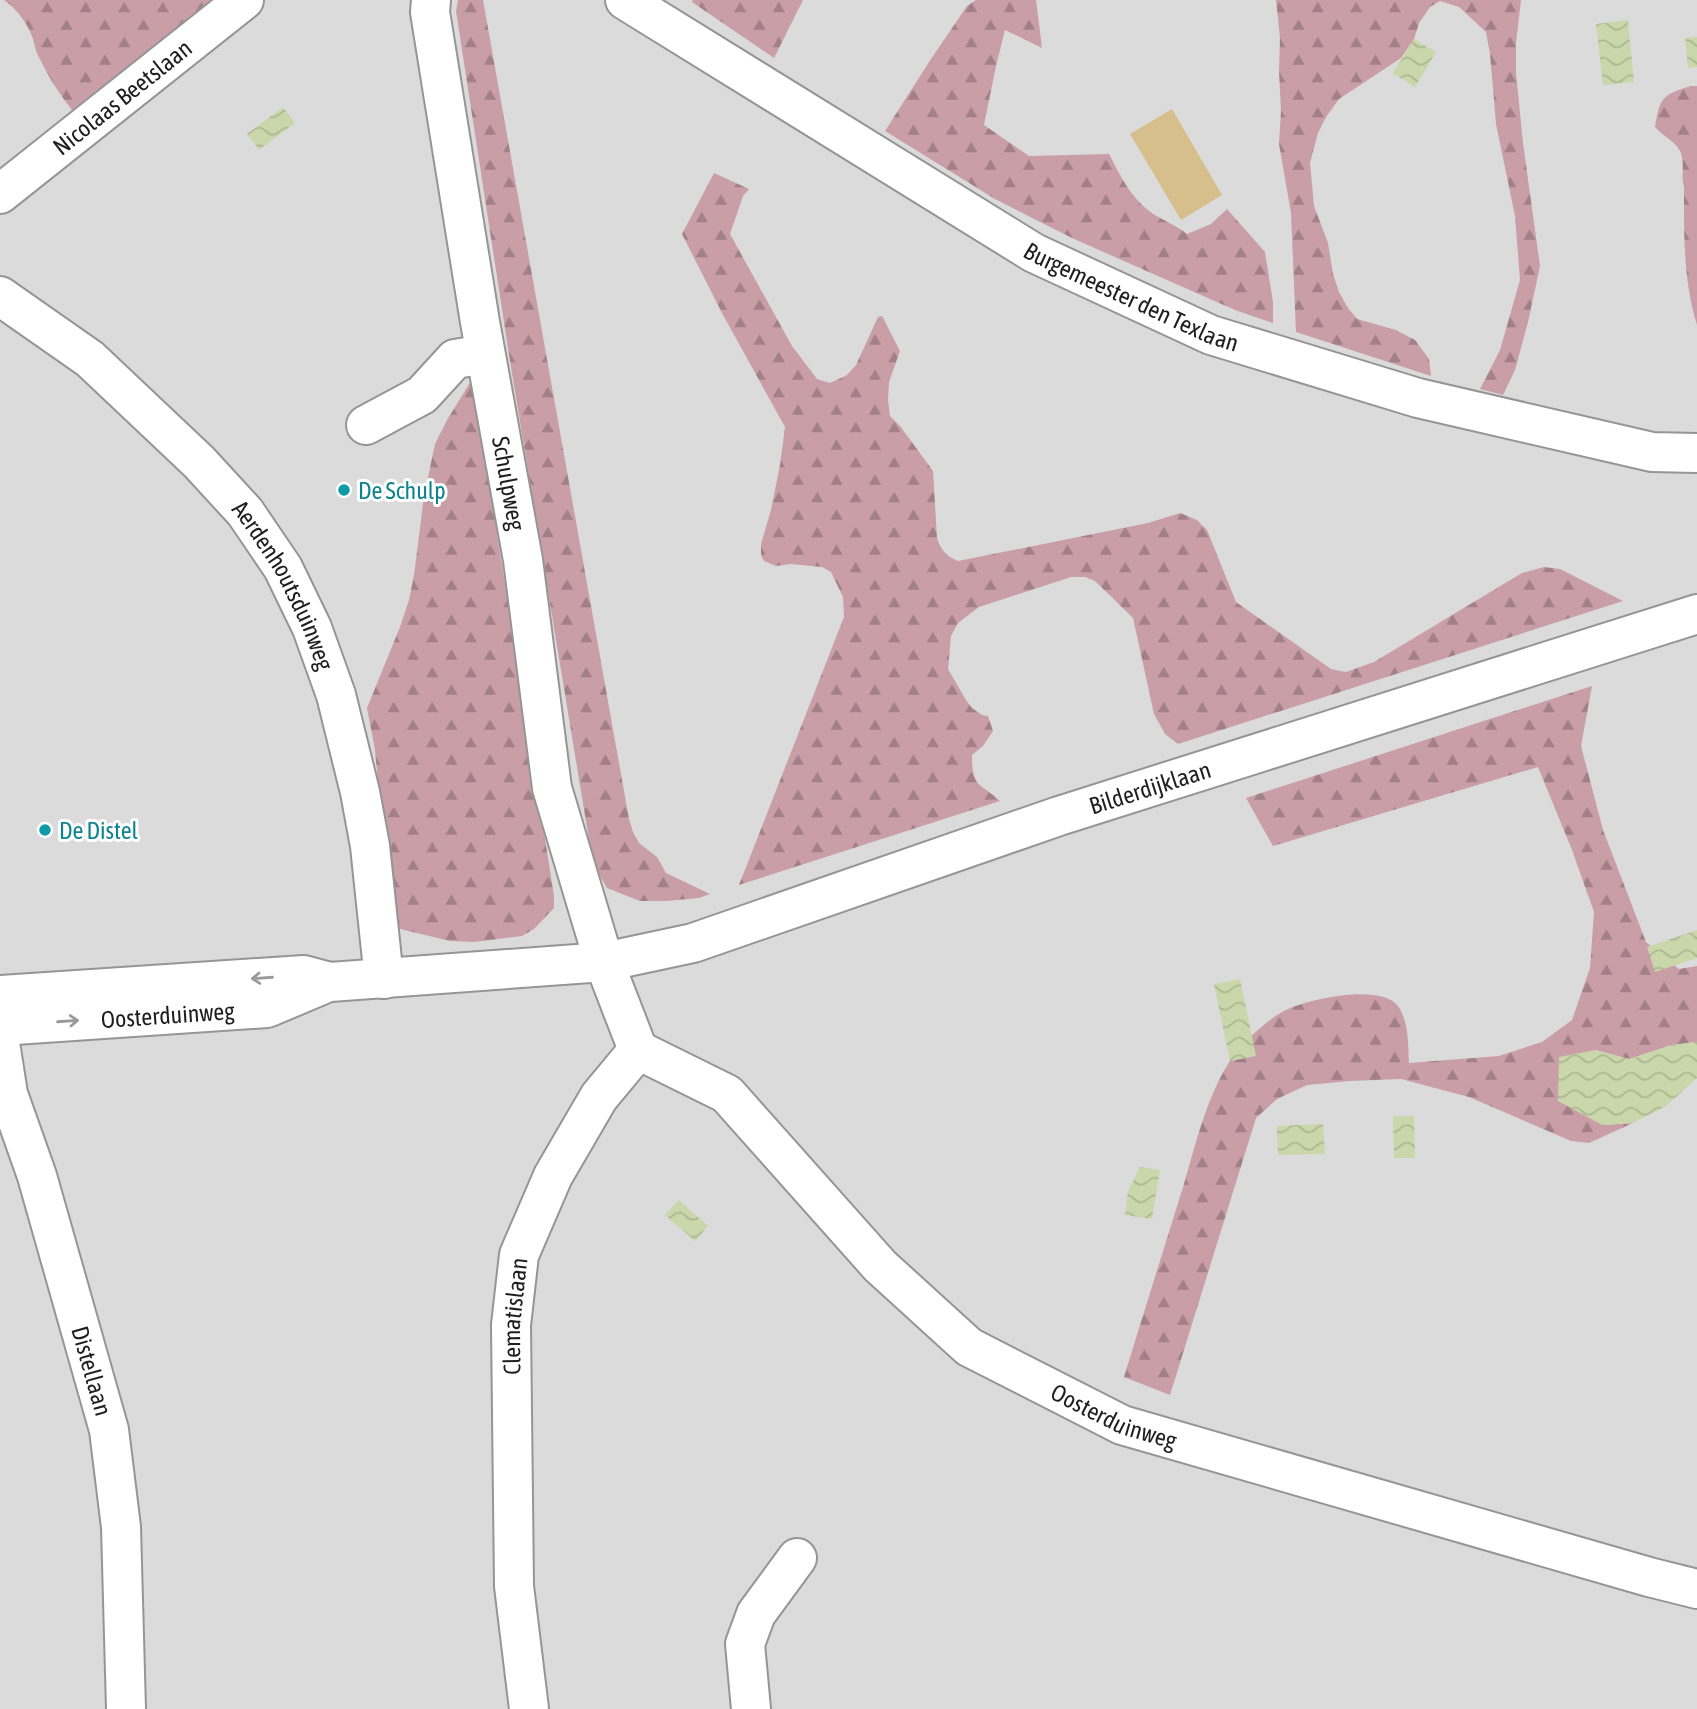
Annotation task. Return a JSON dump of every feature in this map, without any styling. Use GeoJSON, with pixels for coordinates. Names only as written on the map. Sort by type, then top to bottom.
{"type":"FeatureCollection","features":[{"type":"Feature","properties":{"kind":"street","name":"Nicolaas Beetslaan"},"geometry":{"type":"LineString","coordinates":[[0,194],[244,0]]}},
{"type":"Feature","properties":{"kind":"street","name":"Schulpweg"},"geometry":{"type":"LineString","coordinates":[[431,0],[430,12],[485,354],[523,560],[552,788],[604,962]]}},
{"type":"Feature","properties":{"kind":"street","name":"Burgemeester den Texlaan"},"geometry":{"type":"LineString","coordinates":[[625,0],[1034,253],[1211,335],[1418,398],[1651,452],[1697,453]]}},
{"type":"Feature","properties":{"kind":"street","name":"Aerdenhoutsduinweg"},"geometry":{"type":"LineString","coordinates":[[0,296],[90,359],[200,462],[244,512],[283,568],[312,628],[336,695],[360,792],[370,846],[384,979]]}},
{"type":"Feature","properties":{"kind":"street"},"geometry":{"type":"LineString","coordinates":[[366,425],[422,395],[455,359],[485,354]]}},
{"type":"Feature","properties":{"kind":"street","name":"Bilderdijklaan"},"geometry":{"type":"LineString","coordinates":[[604,962],[693,943],[1059,816],[1697,614]]}},
{"type":"Feature","properties":{"kind":"street"},"geometry":{"type":"LineString","coordinates":[[604,962],[638,1050]]}},
{"type":"Feature","properties":{"kind":"street","name":"Oosterduinweg"},"geometry":{"type":"LineString","coordinates":[[1,1008],[267,1008],[330,982],[604,962]]}},
{"type":"Feature","properties":{"kind":"street","name":"Distellaan"},"geometry":{"type":"LineString","coordinates":[[0,1044],[8,1094],[37,1176],[109,1430],[121,1527],[126,1709]]}},
{"type":"Feature","properties":{"kind":"street","name":"Oosterduinweg"},"geometry":{"type":"LineString","coordinates":[[638,1050],[727,1094],[880,1266],[969,1347],[1110,1419],[1149,1433],[1697,1589]]}},
{"type":"Feature","properties":{"kind":"street","name":"Clematislaan"},"geometry":{"type":"LineString","coordinates":[[529,1709],[514,1586],[511,1325],[519,1255],[560,1164],[599,1097],[638,1050]]}},
{"type":"Feature","properties":{"kind":"street"},"geometry":{"type":"LineString","coordinates":[[751,1709],[745,1644],[756,1614],[797,1558]]}},
{"type":"Feature","properties":{"kind":"shaded area"},"geometry":{"type":"Polygon","coordinates":[[[0,0],[1697,0],[1697,1709],[0,1709],[0,0]]]}},
{"type":"Feature","properties":{"kind":"shaded area"},"geometry":{"type":"Polygon","coordinates":[[[1172,109],[1222,195],[1181,220],[1130,134],[1172,109]]]}},
{"type":"Feature","properties":{"kind":"green space"},"geometry":{"type":"Polygon","coordinates":[[[4,0],[225,0],[75,114],[48,74],[25,22],[4,0]]]}},
{"type":"Feature","properties":{"kind":"green space"},"geometry":{"type":"Polygon","coordinates":[[[458,0],[483,0],[629,819],[639,843],[657,857],[666,873],[710,894],[699,898],[640,901],[607,888],[593,864],[510,361],[456,11],[458,0]]]}},
{"type":"Feature","properties":{"kind":"green space"},"geometry":{"type":"Polygon","coordinates":[[[803,0],[774,58],[692,2],[803,0]]]}},
{"type":"Feature","properties":{"kind":"green space"},"geometry":{"type":"Polygon","coordinates":[[[976,0],[1036,0],[1042,48],[1005,30],[984,125],[1029,156],[1109,154],[1136,198],[1153,213],[1187,234],[1211,224],[1227,209],[1265,252],[1273,302],[1273,323],[1235,310],[1074,239],[995,199],[885,131],[967,6],[976,0]]]}},
{"type":"Feature","properties":{"kind":"green space"},"geometry":{"type":"Polygon","coordinates":[[[1276,0],[1521,0],[1516,73],[1540,266],[1515,370],[1503,395],[1480,389],[1500,350],[1520,280],[1515,216],[1496,124],[1486,32],[1459,7],[1440,1],[1430,7],[1401,58],[1339,99],[1318,133],[1310,163],[1314,206],[1328,243],[1339,292],[1348,308],[1357,319],[1396,330],[1415,340],[1429,359],[1431,376],[1296,332],[1291,213],[1279,144],[1280,38],[1276,0]]]}},
{"type":"Feature","properties":{"kind":"green space"},"geometry":{"type":"Polygon","coordinates":[[[1691,86],[1697,86],[1697,325],[1687,274],[1681,152],[1655,127],[1664,99],[1691,86]]]}},
{"type":"Feature","properties":{"kind":"green space"},"geometry":{"type":"Polygon","coordinates":[[[714,173],[749,189],[743,196],[730,234],[792,346],[817,379],[830,383],[847,375],[856,365],[878,317],[882,316],[900,351],[889,382],[890,416],[933,471],[937,538],[944,552],[958,561],[1148,523],[1180,513],[1197,520],[1207,530],[1236,602],[1331,669],[1346,672],[1374,662],[1522,573],[1544,567],[1560,569],[1623,601],[1178,744],[1165,734],[1154,714],[1133,618],[1095,581],[1085,577],[1071,577],[979,607],[958,623],[951,636],[948,669],[972,708],[988,716],[993,731],[983,746],[972,755],[973,773],[978,783],[1000,801],[739,885],[844,617],[843,597],[831,572],[822,567],[791,564],[776,566],[764,561],[761,555],[785,427],[682,234],[714,173]]]}},
{"type":"Feature","properties":{"kind":"green space"},"geometry":{"type":"Polygon","coordinates":[[[471,381],[554,896],[554,908],[534,929],[522,936],[474,942],[450,941],[392,926],[375,750],[367,708],[409,600],[424,496],[435,444],[471,381]]]}},
{"type":"Feature","properties":{"kind":"green space"},"geometry":{"type":"Polygon","coordinates":[[[1592,686],[1581,746],[1603,830],[1646,942],[1679,969],[1697,966],[1697,1042],[1672,1045],[1629,1059],[1595,1050],[1602,1125],[1633,1123],[1589,1143],[1571,1141],[1469,1097],[1401,1079],[1307,1085],[1277,1099],[1256,1118],[1170,1395],[1124,1377],[1208,1107],[1228,1064],[1262,1026],[1286,1010],[1310,1002],[1344,995],[1376,995],[1389,999],[1402,1012],[1409,1063],[1499,1056],[1542,1042],[1572,1020],[1590,968],[1594,912],[1538,767],[1273,846],[1246,798],[1592,686]]]}},
{"type":"Feature","properties":{"kind":"water"},"geometry":{"type":"Polygon","coordinates":[[[1628,20],[1634,82],[1603,85],[1596,24],[1628,20]]]}},
{"type":"Feature","properties":{"kind":"water"},"geometry":{"type":"Polygon","coordinates":[[[1697,37],[1697,67],[1688,68],[1685,38],[1697,37]]]}},
{"type":"Feature","properties":{"kind":"water"},"geometry":{"type":"Polygon","coordinates":[[[1414,39],[1436,52],[1415,87],[1393,73],[1414,39]]]}},
{"type":"Feature","properties":{"kind":"water"},"geometry":{"type":"Polygon","coordinates":[[[283,107],[295,123],[259,150],[247,134],[283,107]]]}},
{"type":"Feature","properties":{"kind":"water"},"geometry":{"type":"Polygon","coordinates":[[[1697,930],[1697,958],[1655,972],[1647,947],[1697,930]]]}},
{"type":"Feature","properties":{"kind":"water"},"geometry":{"type":"Polygon","coordinates":[[[1240,979],[1256,1056],[1230,1061],[1214,984],[1240,979]]]}},
{"type":"Feature","properties":{"kind":"water"},"geometry":{"type":"Polygon","coordinates":[[[1697,1042],[1697,1078],[1666,1106],[1633,1123],[1602,1125],[1558,1101],[1559,1057],[1595,1050],[1629,1059],[1672,1045],[1697,1042]]]}},
{"type":"Feature","properties":{"kind":"water"},"geometry":{"type":"Polygon","coordinates":[[[1393,1116],[1414,1116],[1415,1158],[1394,1158],[1393,1116]]]}},
{"type":"Feature","properties":{"kind":"water"},"geometry":{"type":"Polygon","coordinates":[[[1323,1124],[1325,1154],[1278,1155],[1277,1126],[1323,1124]]]}},
{"type":"Feature","properties":{"kind":"water"},"geometry":{"type":"Polygon","coordinates":[[[1140,1167],[1160,1170],[1152,1219],[1125,1215],[1128,1191],[1140,1167]]]}},
{"type":"Feature","properties":{"kind":"water"},"geometry":{"type":"Polygon","coordinates":[[[679,1200],[708,1226],[695,1241],[665,1215],[679,1200]]]}},
{"type":"Feature","properties":{"kind":"place","name":"De Schulp"},"geometry":{"type":"Point","coordinates":[344,490]}},
{"type":"Feature","properties":{"kind":"place","name":"De Distel"},"geometry":{"type":"Point","coordinates":[45,830]}}]}
